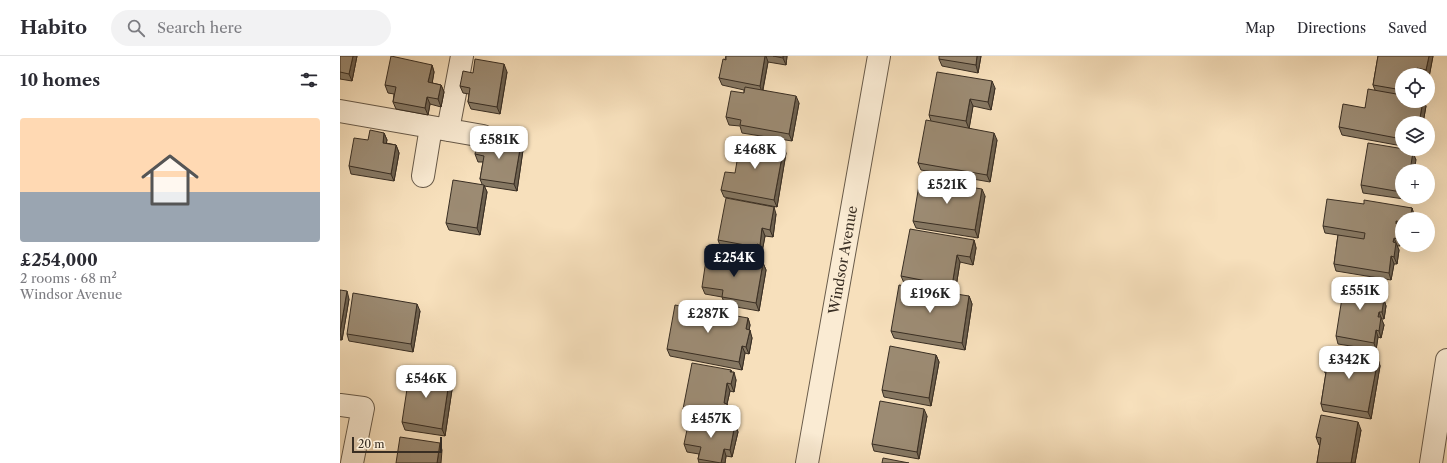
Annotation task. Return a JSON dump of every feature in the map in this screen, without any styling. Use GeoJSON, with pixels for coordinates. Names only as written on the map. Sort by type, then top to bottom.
{"type":"FeatureCollection","features":[{"type":"Feature","properties":{"kind":"street"},"geometry":{"type":"LineString","coordinates":[[423,176],[462,56]]}},
{"type":"Feature","properties":{"kind":"street","name":"Windsor Avenue"},"geometry":{"type":"LineString","coordinates":[[807,463],[879,56]]}},
{"type":"Feature","properties":{"kind":"street"},"geometry":{"type":"LineString","coordinates":[[340,111],[483,136]]}},
{"type":"Feature","properties":{"kind":"street"},"geometry":{"type":"LineString","coordinates":[[1431,463],[1447,360]]}},
{"type":"Feature","properties":{"kind":"street"},"geometry":{"type":"LineString","coordinates":[[340,405],[363,408],[352,463]]}},
{"type":"Feature","properties":{"kind":"building"},"geometry":{"type":"Polygon","coordinates":[[[340,56],[353,56],[349,74],[340,72],[340,56]]]}},
{"type":"Feature","properties":{"kind":"building"},"geometry":{"type":"Polygon","coordinates":[[[391,56],[432,65],[428,82],[441,85],[438,99],[427,97],[425,108],[393,102],[396,87],[385,85],[391,56]]]}},
{"type":"Feature","properties":{"kind":"building"},"geometry":{"type":"Polygon","coordinates":[[[726,56],[765,56],[760,86],[719,78],[723,59],[726,60],[726,56]]]}},
{"type":"Feature","properties":{"kind":"building"},"geometry":{"type":"Polygon","coordinates":[[[939,56],[977,56],[976,65],[939,59],[939,56]]]}},
{"type":"Feature","properties":{"kind":"building"},"geometry":{"type":"Polygon","coordinates":[[[1378,56],[1429,56],[1426,68],[1395,68],[1395,89],[1373,85],[1378,56]]]}},
{"type":"Feature","properties":{"kind":"building"},"geometry":{"type":"Polygon","coordinates":[[[475,59],[504,64],[497,107],[468,102],[470,88],[460,86],[463,71],[473,73],[475,59]]]}},
{"type":"Feature","properties":{"kind":"building"},"geometry":{"type":"Polygon","coordinates":[[[937,72],[992,81],[988,102],[970,99],[966,121],[929,115],[937,72]]]}},
{"type":"Feature","properties":{"kind":"building"},"geometry":{"type":"Polygon","coordinates":[[[745,87],[796,96],[789,134],[740,125],[741,120],[726,117],[731,91],[744,93],[745,87]]]}},
{"type":"Feature","properties":{"kind":"building"},"geometry":{"type":"Polygon","coordinates":[[[1368,89],[1395,94],[1395,108],[1422,108],[1420,116],[1395,116],[1395,138],[1339,127],[1343,104],[1365,108],[1368,89]]]}},
{"type":"Feature","properties":{"kind":"building"},"geometry":{"type":"Polygon","coordinates":[[[926,120],[994,133],[987,175],[918,163],[926,120]]]}},
{"type":"Feature","properties":{"kind":"building"},"geometry":{"type":"Polygon","coordinates":[[[370,130],[384,133],[383,143],[396,145],[391,174],[349,166],[354,138],[368,140],[370,130]]]}},
{"type":"Feature","properties":{"kind":"building"},"geometry":{"type":"Polygon","coordinates":[[[488,137],[521,143],[514,184],[480,179],[484,156],[475,154],[478,139],[487,141],[488,137]]]}},
{"type":"Feature","properties":{"kind":"building"},"geometry":{"type":"Polygon","coordinates":[[[741,138],[784,146],[774,200],[721,190],[725,172],[735,173],[741,138]]]}},
{"type":"Feature","properties":{"kind":"building"},"geometry":{"type":"Polygon","coordinates":[[[1368,143],[1395,148],[1395,156],[1412,156],[1411,164],[1395,164],[1395,191],[1361,185],[1368,143]]]}},
{"type":"Feature","properties":{"kind":"building"},"geometry":{"type":"Polygon","coordinates":[[[920,179],[982,189],[975,230],[913,221],[920,179]]]}},
{"type":"Feature","properties":{"kind":"building"},"geometry":{"type":"Polygon","coordinates":[[[453,180],[484,185],[477,228],[446,223],[453,180]]]}},
{"type":"Feature","properties":{"kind":"building"},"geometry":{"type":"Polygon","coordinates":[[[726,198],[774,207],[770,230],[762,228],[760,245],[757,244],[756,247],[718,240],[726,198]]]}},
{"type":"Feature","properties":{"kind":"building"},"geometry":{"type":"Polygon","coordinates":[[[1327,199],[1364,204],[1364,200],[1412,208],[1411,212],[1395,212],[1395,238],[1393,242],[1395,243],[1395,250],[1394,257],[1391,256],[1389,273],[1334,264],[1338,235],[1364,239],[1365,233],[1323,226],[1327,199]]]}},
{"type":"Feature","properties":{"kind":"building"},"geometry":{"type":"Polygon","coordinates":[[[910,229],[974,240],[970,257],[957,255],[952,286],[901,276],[910,229]]]}},
{"type":"Feature","properties":{"kind":"building"},"geometry":{"type":"Polygon","coordinates":[[[729,257],[763,263],[756,303],[722,297],[723,290],[702,287],[706,260],[728,263],[729,257]]]}},
{"type":"Feature","properties":{"kind":"building"},"geometry":{"type":"Polygon","coordinates":[[[1345,279],[1382,285],[1380,298],[1384,299],[1382,312],[1379,312],[1378,317],[1381,317],[1379,331],[1376,330],[1374,343],[1336,336],[1345,279]]]}},
{"type":"Feature","properties":{"kind":"building"},"geometry":{"type":"Polygon","coordinates":[[[899,285],[969,296],[962,343],[891,331],[899,285]]]}},
{"type":"Feature","properties":{"kind":"building"},"geometry":{"type":"Polygon","coordinates":[[[340,290],[347,291],[340,332],[340,290]]]}},
{"type":"Feature","properties":{"kind":"building"},"geometry":{"type":"Polygon","coordinates":[[[353,293],[417,304],[411,344],[347,334],[353,293]]]}},
{"type":"Feature","properties":{"kind":"building"},"geometry":{"type":"Polygon","coordinates":[[[675,305],[748,318],[746,329],[750,330],[746,347],[742,346],[739,362],[667,349],[675,305]]]}},
{"type":"Feature","properties":{"kind":"building"},"geometry":{"type":"Polygon","coordinates":[[[890,346],[936,355],[929,398],[882,390],[890,346]]]}},
{"type":"Feature","properties":{"kind":"building"},"geometry":{"type":"Polygon","coordinates":[[[1326,349],[1378,359],[1368,412],[1321,404],[1327,366],[1323,366],[1326,349]]]}},
{"type":"Feature","properties":{"kind":"building"},"geometry":{"type":"Polygon","coordinates":[[[692,363],[731,370],[730,372],[734,372],[731,384],[727,383],[724,403],[727,404],[726,415],[722,414],[721,416],[683,409],[692,363]]]}},
{"type":"Feature","properties":{"kind":"building"},"geometry":{"type":"Polygon","coordinates":[[[410,369],[450,375],[442,429],[402,422],[410,369]]]}},
{"type":"Feature","properties":{"kind":"building"},"geometry":{"type":"Polygon","coordinates":[[[880,401],[924,409],[917,452],[872,444],[880,401]]]}},
{"type":"Feature","properties":{"kind":"building"},"geometry":{"type":"Polygon","coordinates":[[[1321,415],[1358,422],[1351,463],[1317,463],[1321,438],[1316,437],[1321,415]]]}},
{"type":"Feature","properties":{"kind":"building"},"geometry":{"type":"Polygon","coordinates":[[[706,419],[735,424],[730,450],[724,449],[721,463],[698,459],[701,447],[684,444],[688,425],[704,428],[706,419]]]}},
{"type":"Feature","properties":{"kind":"building"},"geometry":{"type":"Polygon","coordinates":[[[400,437],[440,443],[437,463],[396,463],[400,437]]]}},
{"type":"Feature","properties":{"kind":"building"},"geometry":{"type":"Polygon","coordinates":[[[883,458],[909,463],[882,463],[883,458]]]}}]}
